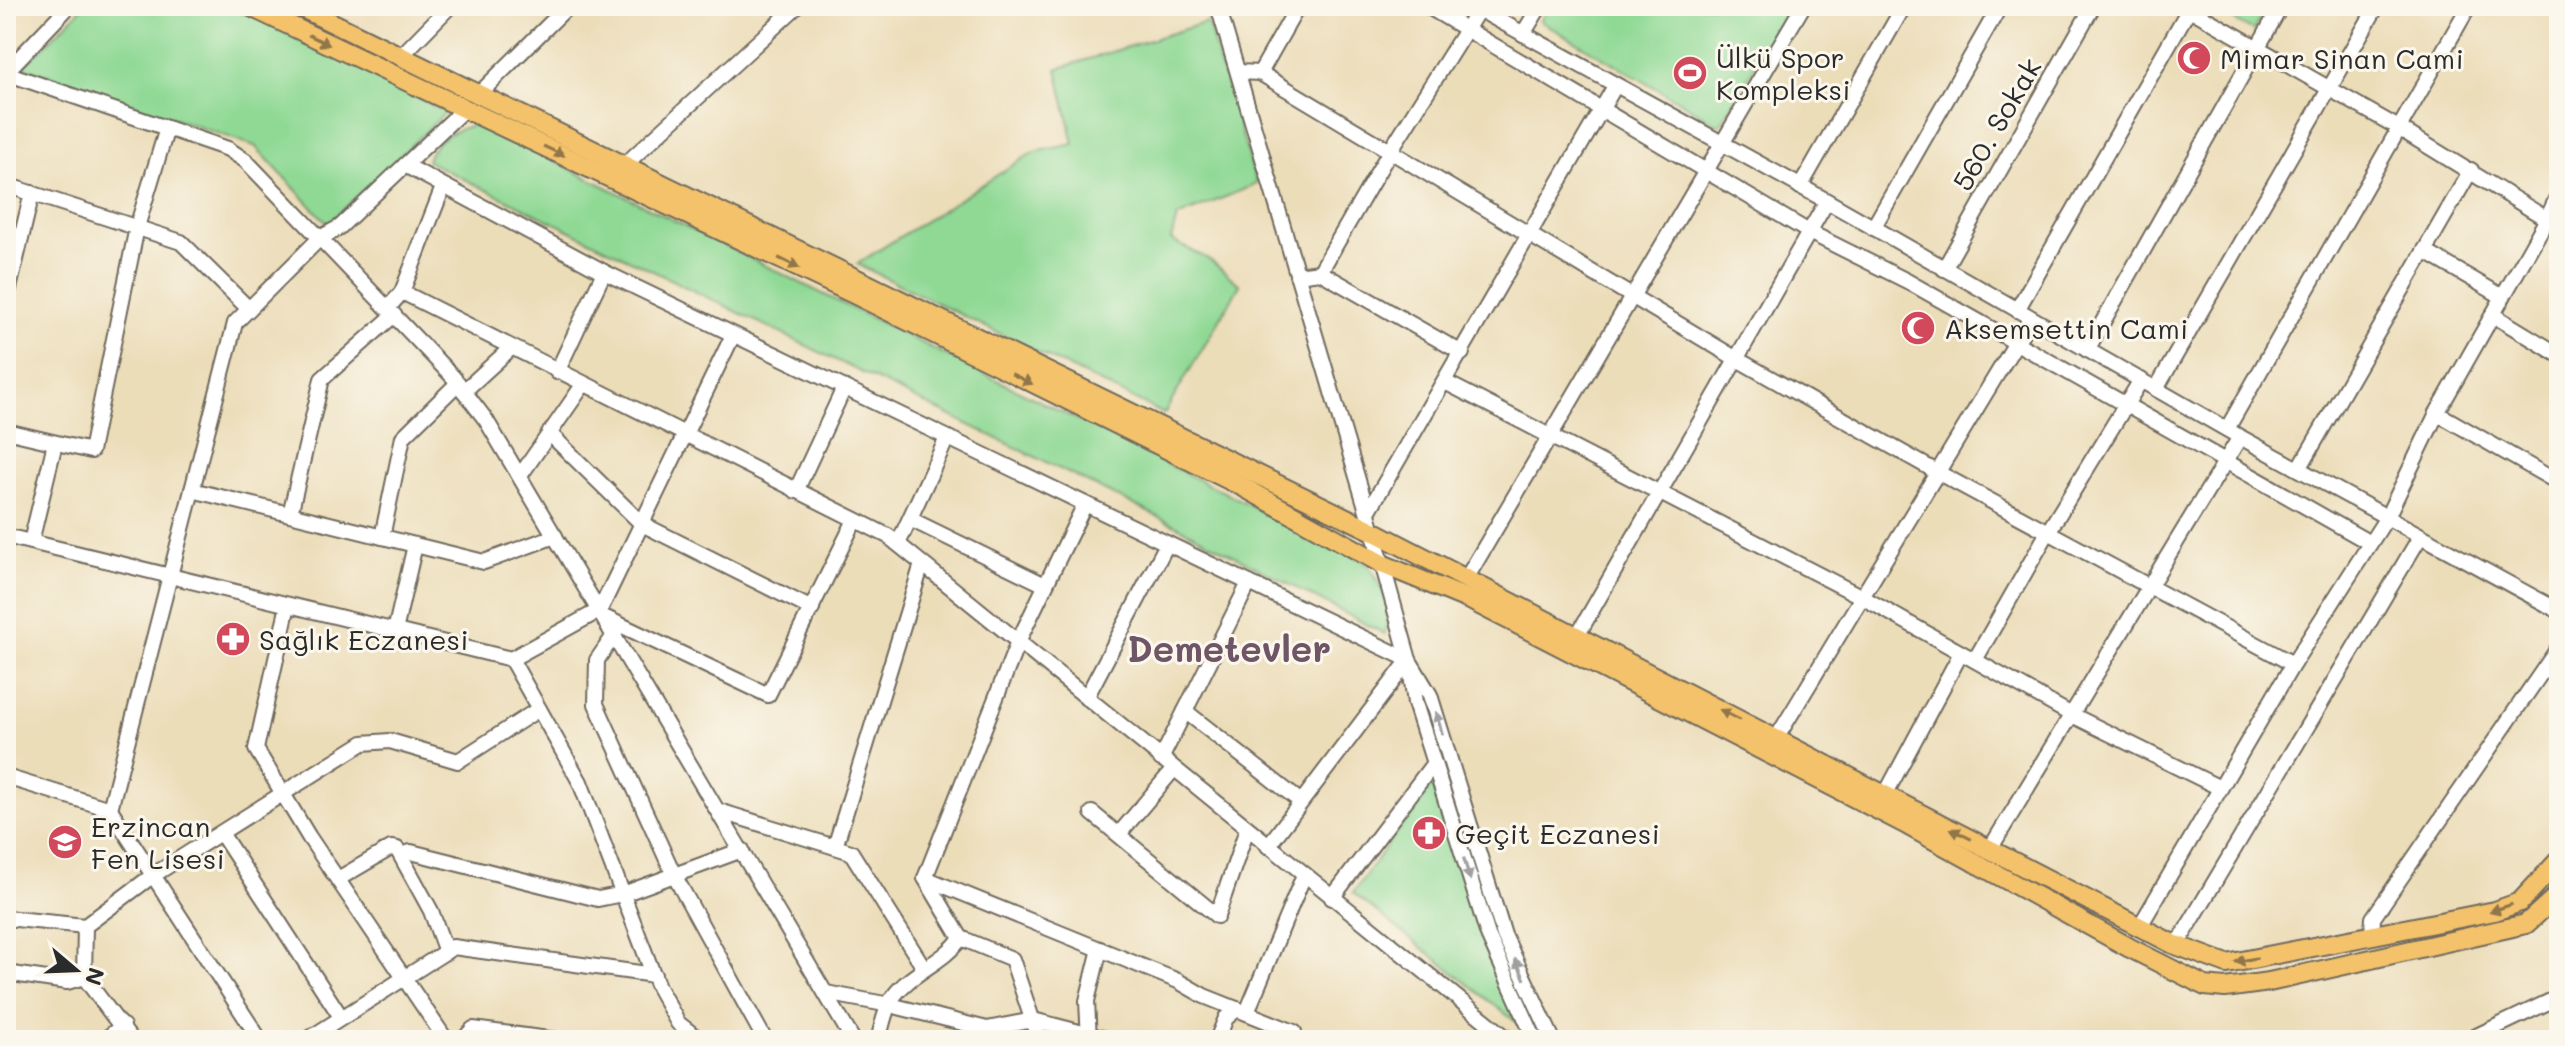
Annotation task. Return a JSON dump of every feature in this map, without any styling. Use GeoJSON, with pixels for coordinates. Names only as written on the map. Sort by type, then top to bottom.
{"type":"FeatureCollection","features":[{"type":"Feature","properties":{"kind":"main road"},"geometry":{"type":"LineString","coordinates":[[249,6],[471,102],[623,162],[1373,531],[2177,945],[2227,964],[2495,911],[2520,902],[2559,860]]}},
{"type":"Feature","properties":{"kind":"main road"},"geometry":{"type":"LineString","coordinates":[[311,8],[400,57],[471,102],[613,179],[1243,487],[1382,564],[1472,601],[1907,825],[2205,986],[2225,988],[2269,982],[2526,924],[2559,894]]}},
{"type":"Feature","properties":{"kind":"street"},"geometry":{"type":"LineString","coordinates":[[69,6],[6,72],[228,149],[246,161],[461,387],[520,476],[615,634],[853,1040]]}},
{"type":"Feature","properties":{"kind":"street"},"geometry":{"type":"LineString","coordinates":[[400,57],[450,6]]}},
{"type":"Feature","properties":{"kind":"street"},"geometry":{"type":"LineString","coordinates":[[613,179],[623,162],[797,6]]}},
{"type":"Feature","properties":{"kind":"street"},"geometry":{"type":"LineString","coordinates":[[1218,6],[1368,512],[1409,660],[1415,703],[1488,935],[1535,1040]]}},
{"type":"Feature","properties":{"kind":"street"},"geometry":{"type":"LineString","coordinates":[[1260,73],[1298,6]]}},
{"type":"Feature","properties":{"kind":"street"},"geometry":{"type":"LineString","coordinates":[[1427,6],[1706,174],[2016,341],[2370,543]]}},
{"type":"Feature","properties":{"kind":"street"},"geometry":{"type":"LineString","coordinates":[[1523,34],[1540,6]]}},
{"type":"Feature","properties":{"kind":"street"},"geometry":{"type":"LineString","coordinates":[[1466,579],[1803,6]]}},
{"type":"Feature","properties":{"kind":"street"},"geometry":{"type":"LineString","coordinates":[[1800,187],[1904,6]]}},
{"type":"Feature","properties":{"kind":"street"},"geometry":{"type":"LineString","coordinates":[[1873,228],[2000,6]]}},
{"type":"Feature","properties":{"kind":"street","name":"560. Sokak"},"geometry":{"type":"LineString","coordinates":[[1944,269],[2093,6]]}},
{"type":"Feature","properties":{"kind":"street"},"geometry":{"type":"LineString","coordinates":[[2087,350],[2281,6]]}},
{"type":"Feature","properties":{"kind":"street"},"geometry":{"type":"LineString","coordinates":[[2156,389],[2377,6]]}},
{"type":"Feature","properties":{"kind":"street"},"geometry":{"type":"LineString","coordinates":[[1990,849],[2226,460],[2234,433],[2397,127],[2469,6]]}},
{"type":"Feature","properties":{"kind":"street"},"geometry":{"type":"LineString","coordinates":[[1776,739],[2016,341],[2024,314],[2186,7],[2471,170],[2553,222]]}},
{"type":"Feature","properties":{"kind":"street"},"geometry":{"type":"LineString","coordinates":[[110,809],[235,323],[320,238],[340,227],[471,102],[562,8]]}},
{"type":"Feature","properties":{"kind":"street"},"geometry":{"type":"LineString","coordinates":[[1320,272],[1390,151],[1467,28],[1476,8],[1827,201],[2420,537],[2559,611]]}},
{"type":"Feature","properties":{"kind":"street"},"geometry":{"type":"LineString","coordinates":[[1238,72],[1260,73],[1735,358],[1937,472],[2293,664]]}},
{"type":"Feature","properties":{"kind":"street"},"geometry":{"type":"LineString","coordinates":[[1368,512],[1615,86]]}},
{"type":"Feature","properties":{"kind":"street"},"geometry":{"type":"LineString","coordinates":[[6,431],[91,451],[137,227],[167,128]]}},
{"type":"Feature","properties":{"kind":"street"},"geometry":{"type":"LineString","coordinates":[[405,165],[604,272],[1409,660],[1430,695],[1504,935],[1553,1040]]}},
{"type":"Feature","properties":{"kind":"street"},"geometry":{"type":"LineString","coordinates":[[2299,469],[2471,170]]}},
{"type":"Feature","properties":{"kind":"street"},"geometry":{"type":"LineString","coordinates":[[6,185],[181,242],[249,309]]}},
{"type":"Feature","properties":{"kind":"street"},"geometry":{"type":"LineString","coordinates":[[290,514],[322,379],[391,312],[402,292],[443,187]]}},
{"type":"Feature","properties":{"kind":"street"},"geometry":{"type":"LineString","coordinates":[[6,301],[32,193]]}},
{"type":"Feature","properties":{"kind":"street"},"geometry":{"type":"LineString","coordinates":[[2140,926],[2293,664],[2387,517],[2437,413],[2503,297],[2553,222],[2559,193]]}},
{"type":"Feature","properties":{"kind":"street"},"geometry":{"type":"LineString","coordinates":[[1577,636],[1827,201]]}},
{"type":"Feature","properties":{"kind":"street"},"geometry":{"type":"LineString","coordinates":[[2424,251],[2503,297]]}},
{"type":"Feature","properties":{"kind":"street"},"geometry":{"type":"LineString","coordinates":[[1907,281],[1922,256]]}},
{"type":"Feature","properties":{"kind":"street"},"geometry":{"type":"LineString","coordinates":[[557,372],[604,272]]}},
{"type":"Feature","properties":{"kind":"street"},"geometry":{"type":"LineString","coordinates":[[1297,275],[1320,272],[1462,353]]}},
{"type":"Feature","properties":{"kind":"street"},"geometry":{"type":"LineString","coordinates":[[402,292],[898,544],[1509,1040]]}},
{"type":"Feature","properties":{"kind":"street"},"geometry":{"type":"LineString","coordinates":[[2493,315],[2559,355]]}},
{"type":"Feature","properties":{"kind":"street"},"geometry":{"type":"LineString","coordinates":[[6,536],[511,659],[602,614],[733,335]]}},
{"type":"Feature","properties":{"kind":"street"},"geometry":{"type":"LineString","coordinates":[[382,537],[403,437],[511,348]]}},
{"type":"Feature","properties":{"kind":"street"},"geometry":{"type":"LineString","coordinates":[[1975,660],[2048,532],[2141,380]]}},
{"type":"Feature","properties":{"kind":"street"},"geometry":{"type":"LineString","coordinates":[[1445,382],[1862,597],[2072,715],[2220,788]]}},
{"type":"Feature","properties":{"kind":"street"},"geometry":{"type":"LineString","coordinates":[[520,476],[583,385]]}},
{"type":"Feature","properties":{"kind":"street"},"geometry":{"type":"LineString","coordinates":[[796,491],[844,388]]}},
{"type":"Feature","properties":{"kind":"street"},"geometry":{"type":"LineString","coordinates":[[2437,413],[2559,483]]}},
{"type":"Feature","properties":{"kind":"street"},"geometry":{"type":"LineString","coordinates":[[549,433],[642,524],[812,609]]}},
{"type":"Feature","properties":{"kind":"street"},"geometry":{"type":"LineString","coordinates":[[898,544],[912,520],[947,438]]}},
{"type":"Feature","properties":{"kind":"street"},"geometry":{"type":"LineString","coordinates":[[31,542],[55,443]]}},
{"type":"Feature","properties":{"kind":"street"},"geometry":{"type":"LineString","coordinates":[[192,490],[484,562],[555,536]]}},
{"type":"Feature","properties":{"kind":"street"},"geometry":{"type":"LineString","coordinates":[[925,878],[1018,642],[1085,504]]}},
{"type":"Feature","properties":{"kind":"street"},"geometry":{"type":"LineString","coordinates":[[602,614],[768,695],[855,520]]}},
{"type":"Feature","properties":{"kind":"street"},"geometry":{"type":"LineString","coordinates":[[912,520],[1045,585]]}},
{"type":"Feature","properties":{"kind":"street"},"geometry":{"type":"LineString","coordinates":[[2177,945],[2420,537]]}},
{"type":"Feature","properties":{"kind":"street"},"geometry":{"type":"LineString","coordinates":[[1086,698],[1167,544]]}},
{"type":"Feature","properties":{"kind":"street"},"geometry":{"type":"LineString","coordinates":[[395,631],[415,545]]}},
{"type":"Feature","properties":{"kind":"street"},"geometry":{"type":"LineString","coordinates":[[835,847],[922,564]]}},
{"type":"Feature","properties":{"kind":"street"},"geometry":{"type":"LineString","coordinates":[[1161,759],[1249,583]]}},
{"type":"Feature","properties":{"kind":"street"},"geometry":{"type":"LineString","coordinates":[[288,605],[256,749],[338,879],[446,1040]]}},
{"type":"Feature","properties":{"kind":"street"},"geometry":{"type":"LineString","coordinates":[[615,634],[597,660],[596,704],[674,875],[765,1040]]}},
{"type":"Feature","properties":{"kind":"street"},"geometry":{"type":"LineString","coordinates":[[2372,935],[2373,918],[2559,647]]}},
{"type":"Feature","properties":{"kind":"street"},"geometry":{"type":"LineString","coordinates":[[1885,795],[1961,653]]}},
{"type":"Feature","properties":{"kind":"street"},"geometry":{"type":"LineString","coordinates":[[511,659],[580,782],[654,975],[678,1023],[700,1040]]}},
{"type":"Feature","properties":{"kind":"street"},"geometry":{"type":"LineString","coordinates":[[1268,846],[1409,660]]}},
{"type":"Feature","properties":{"kind":"street"},"geometry":{"type":"LineString","coordinates":[[6,918],[85,926],[152,876],[363,743],[390,741],[458,761],[539,709]]}},
{"type":"Feature","properties":{"kind":"street"},"geometry":{"type":"LineString","coordinates":[[1185,711],[1301,802]]}},
{"type":"Feature","properties":{"kind":"street"},"geometry":{"type":"LineString","coordinates":[[1332,898],[1434,763]]}},
{"type":"Feature","properties":{"kind":"street"},"geometry":{"type":"LineString","coordinates":[[1119,834],[1173,770]]}},
{"type":"Feature","properties":{"kind":"street"},"geometry":{"type":"LineString","coordinates":[[6,777],[110,809],[260,1040]]}},
{"type":"Feature","properties":{"kind":"street"},"geometry":{"type":"LineString","coordinates":[[719,811],[851,852],[924,968]]}},
{"type":"Feature","properties":{"kind":"street"},"geometry":{"type":"LineString","coordinates":[[1092,813],[1217,916],[1247,829]]}},
{"type":"Feature","properties":{"kind":"street"},"geometry":{"type":"LineString","coordinates":[[221,833],[341,1017]]}},
{"type":"Feature","properties":{"kind":"street"},"geometry":{"type":"LineString","coordinates":[[338,879],[391,848],[402,854],[431,911],[446,952]]}},
{"type":"Feature","properties":{"kind":"street"},"geometry":{"type":"LineString","coordinates":[[402,854],[411,852],[598,899],[623,894],[742,850]]}},
{"type":"Feature","properties":{"kind":"street"},"geometry":{"type":"LineString","coordinates":[[1217,1040],[1226,1018],[1242,1010],[1304,875]]}},
{"type":"Feature","properties":{"kind":"street"},"geometry":{"type":"LineString","coordinates":[[925,878],[961,938],[1012,959],[1039,1040]]}},
{"type":"Feature","properties":{"kind":"street"},"geometry":{"type":"LineString","coordinates":[[925,878],[1294,1032],[1291,1040]]}},
{"type":"Feature","properties":{"kind":"street"},"geometry":{"type":"LineString","coordinates":[[85,926],[84,977],[131,1040]]}},
{"type":"Feature","properties":{"kind":"street"},"geometry":{"type":"LineString","coordinates":[[878,1040],[892,998],[924,968],[951,952],[961,938]]}},
{"type":"Feature","properties":{"kind":"street"},"geometry":{"type":"LineString","coordinates":[[307,1040],[403,976],[446,952],[465,947],[654,975]]}},
{"type":"Feature","properties":{"kind":"street"},"geometry":{"type":"LineString","coordinates":[[1088,1037],[1087,1001],[1100,949]]}},
{"type":"Feature","properties":{"kind":"street"},"geometry":{"type":"LineString","coordinates":[[6,973],[67,982],[84,977]]}},
{"type":"Feature","properties":{"kind":"street"},"geometry":{"type":"LineString","coordinates":[[826,993],[890,1005],[982,1034],[1033,1020],[1088,1037],[1110,1040]]}},
{"type":"Feature","properties":{"kind":"street"},"geometry":{"type":"LineString","coordinates":[[2468,1040],[2559,997]]}},
{"type":"Feature","properties":{"kind":"street"},"geometry":{"type":"LineString","coordinates":[[104,1040],[123,1026]]}},
{"type":"Feature","properties":{"kind":"street"},"geometry":{"type":"LineString","coordinates":[[463,1040],[473,1029],[485,1028],[556,1040]]}},
{"type":"Feature","properties":{"kind":"green space"},"geometry":{"type":"Polygon","coordinates":[[[84,6],[238,6],[446,112],[328,224],[255,146],[23,67],[84,6]]]}},
{"type":"Feature","properties":{"kind":"green space","name":"Ülkü Spor Kompleksi"},"geometry":{"type":"Polygon","coordinates":[[[1549,6],[1790,6],[1720,125],[1540,21],[1549,6]]]}},
{"type":"Feature","properties":{"kind":"green space"},"geometry":{"type":"Polygon","coordinates":[[[2209,6],[2267,6],[2253,31],[2209,6]]]}},
{"type":"Feature","properties":{"kind":"green space"},"geometry":{"type":"Polygon","coordinates":[[[1207,22],[1257,184],[1177,217],[1171,240],[1210,260],[1240,285],[1164,414],[857,264],[1034,152],[1074,144],[1057,69],[1207,22]]]}},
{"type":"Feature","properties":{"kind":"green space"},"geometry":{"type":"Polygon","coordinates":[[[479,124],[1365,562],[1376,578],[1387,605],[1385,634],[1179,527],[427,161],[440,140],[455,131],[479,124]]]}},
{"type":"Feature","properties":{"kind":"green space"},"geometry":{"type":"Polygon","coordinates":[[[1433,781],[1478,928],[1521,1018],[1516,1022],[1353,893],[1433,781]]]}},
{"type":"Feature","properties":{"kind":"place","name":"Mimar Sinan Cami"},"geometry":{"type":"Point","coordinates":[2194,58]}},
{"type":"Feature","properties":{"kind":"place","name":"Ülkü Spor Kompleksi"},"geometry":{"type":"Point","coordinates":[1690,73]}},
{"type":"Feature","properties":{"kind":"place","name":"Aksemsettin Cami"},"geometry":{"type":"Point","coordinates":[1918,328]}},
{"type":"Feature","properties":{"kind":"place","name":"Sağlık Eczanesi"},"geometry":{"type":"Point","coordinates":[233,639]}},
{"type":"Feature","properties":{"kind":"place","name":"Geçit Eczanesi"},"geometry":{"type":"Point","coordinates":[1429,833]}},
{"type":"Feature","properties":{"kind":"place","name":"Erzincan Fen Lisesi"},"geometry":{"type":"Point","coordinates":[65,842]}},
{"type":"Feature","properties":{"kind":"district","name":"Demetevler"},"geometry":{"type":"Point","coordinates":[1229,647]}}]}
